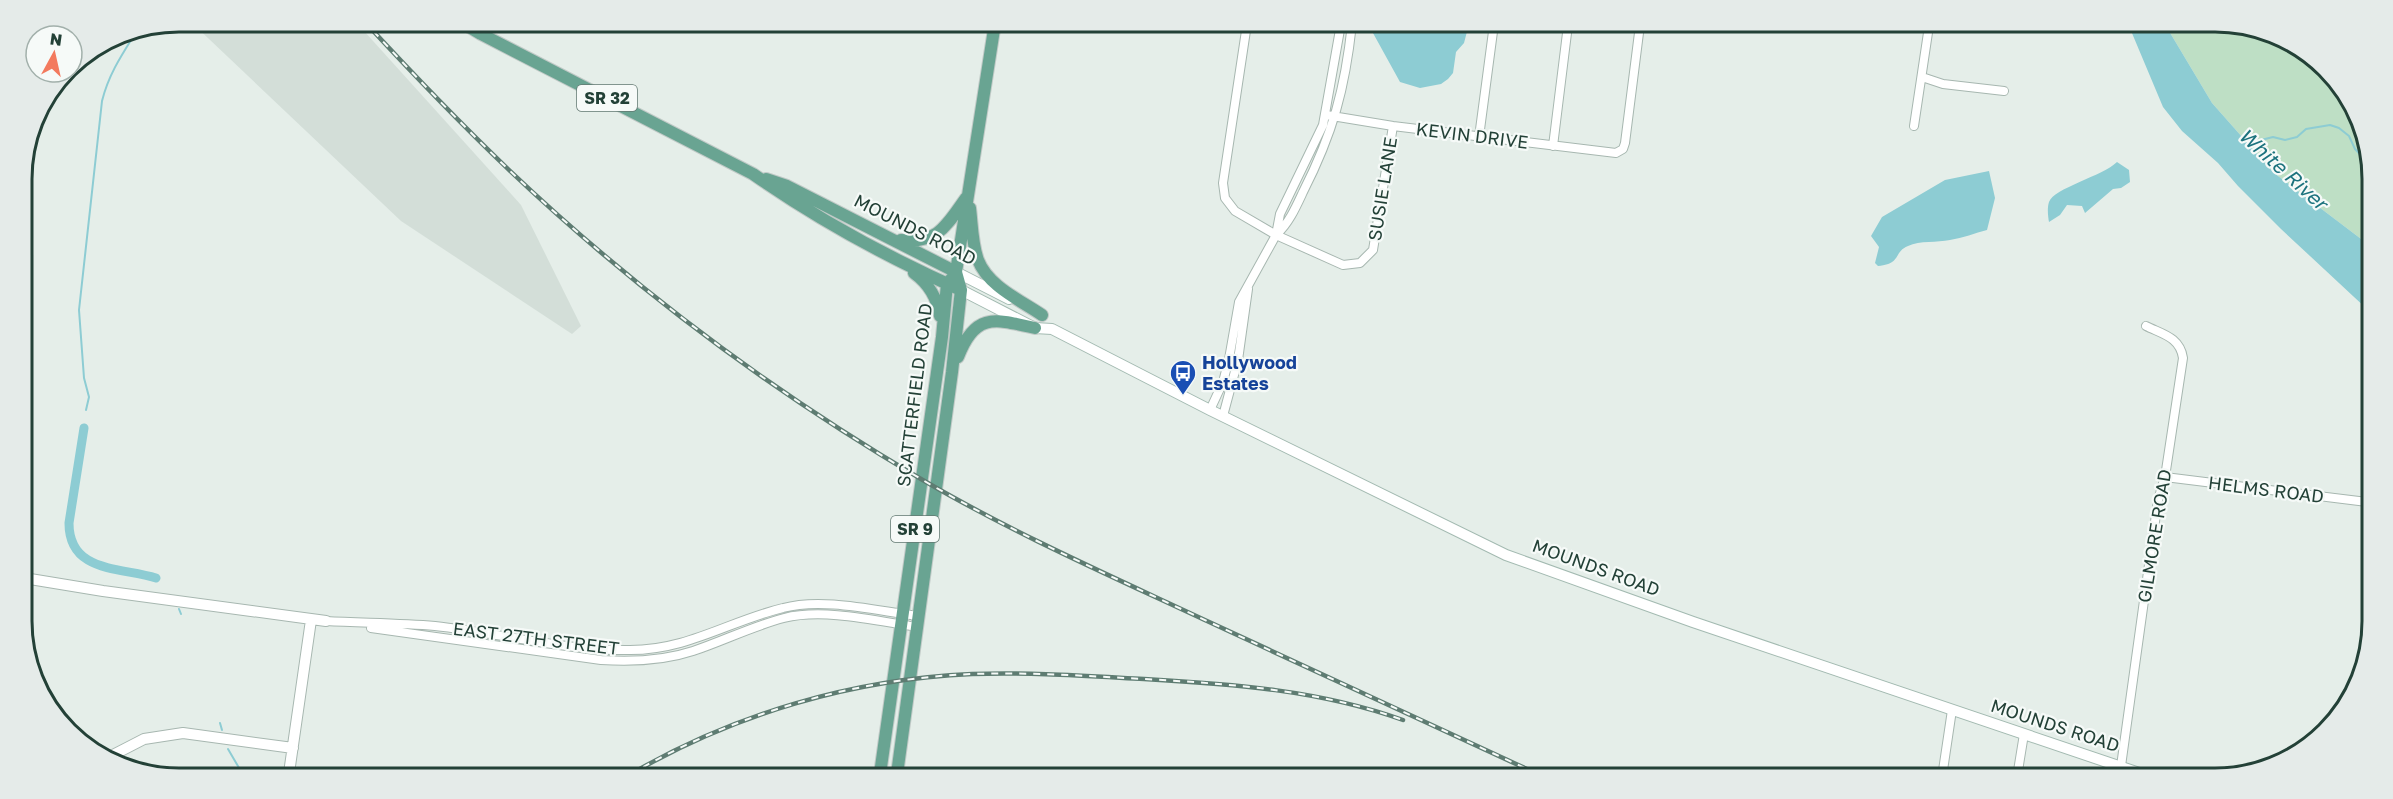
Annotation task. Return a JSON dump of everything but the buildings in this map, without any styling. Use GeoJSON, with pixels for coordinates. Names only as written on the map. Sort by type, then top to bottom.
{"type":"FeatureCollection","features":[{"type":"Feature","properties":{"kind":"main road","name":"MOUNDS ROAD"},"geometry":{"type":"LineString","coordinates":[[489,32],[753,174],[782,195],[947,284],[1035,328],[1052,329],[1210,410],[1506,555],[1693,622],[2124,767]]}},
{"type":"Feature","properties":{"kind":"main road","name":"SCATTERFIELD ROAD"},"geometry":{"type":"LineString","coordinates":[[898,768],[952,372],[961,290],[956,272],[994,32]]}},
{"type":"Feature","properties":{"kind":"main road","name":"MOUNDS ROAD"},"geometry":{"type":"LineString","coordinates":[[753,174],[787,186],[1042,315],[1052,329]]}},
{"type":"Feature","properties":{"kind":"main road","name":"SR 32"},"geometry":{"type":"LineString","coordinates":[[896,240],[918,242],[928,239],[945,226],[969,195]]}},
{"type":"Feature","properties":{"kind":"main road"},"geometry":{"type":"LineString","coordinates":[[969,195],[976,255],[982,268],[992,281],[1042,315]]}},
{"type":"Feature","properties":{"kind":"main road"},"geometry":{"type":"LineString","coordinates":[[889,254],[922,279],[935,296],[942,337]]}},
{"type":"Feature","properties":{"kind":"main road","name":"SCATTERFIELD ROAD"},"geometry":{"type":"LineString","coordinates":[[881,768],[942,337],[947,284],[956,272]]}},
{"type":"Feature","properties":{"kind":"main road"},"geometry":{"type":"LineString","coordinates":[[952,372],[968,337],[981,324],[1000,320],[1035,328]]}},
{"type":"Feature","properties":{"kind":"main road","name":"EAST 27TH STREET"},"geometry":{"type":"LineString","coordinates":[[32,579],[326,621]]}},
{"type":"Feature","properties":{"kind":"main road"},"geometry":{"type":"LineString","coordinates":[[290,768],[311,620]]}},
{"type":"Feature","properties":{"kind":"main road"},"geometry":{"type":"LineString","coordinates":[[116,753],[144,739],[162,734],[183,733],[293,748]]}},
{"type":"Feature","properties":{"kind":"street"},"geometry":{"type":"LineString","coordinates":[[1246,32],[1223,190],[1229,205],[1235,211],[1276,235]]}},
{"type":"Feature","properties":{"kind":"street"},"geometry":{"type":"LineString","coordinates":[[1210,410],[1223,382],[1236,315],[1248,286],[1276,235],[1285,227],[1318,162],[1330,116],[1340,32]]}},
{"type":"Feature","properties":{"kind":"street"},"geometry":{"type":"LineString","coordinates":[[1330,116],[1345,80],[1351,32]]}},
{"type":"Feature","properties":{"kind":"street"},"geometry":{"type":"LineString","coordinates":[[1479,136],[1493,32]]}},
{"type":"Feature","properties":{"kind":"street"},"geometry":{"type":"LineString","coordinates":[[1553,146],[1567,32]]}},
{"type":"Feature","properties":{"kind":"street","name":"KEVIN DRIVE"},"geometry":{"type":"LineString","coordinates":[[1330,116],[1393,126],[1618,153],[1625,142],[1640,32]]}},
{"type":"Feature","properties":{"kind":"street"},"geometry":{"type":"LineString","coordinates":[[1914,126],[1928,32]]}},
{"type":"Feature","properties":{"kind":"street"},"geometry":{"type":"LineString","coordinates":[[1922,77],[1943,84],[2004,91]]}},
{"type":"Feature","properties":{"kind":"street","name":"SUSIE LANE"},"geometry":{"type":"LineString","coordinates":[[1276,235],[1343,265],[1353,265],[1367,259],[1373,250],[1393,126]]}},
{"type":"Feature","properties":{"kind":"street"},"geometry":{"type":"LineString","coordinates":[[1223,416],[1238,360],[1248,286]]}},
{"type":"Feature","properties":{"kind":"street","name":"GILMORE ROAD"},"geometry":{"type":"LineString","coordinates":[[2121,766],[2158,500],[2165,477],[2183,358],[2182,350],[2176,341],[2146,326]]}},
{"type":"Feature","properties":{"kind":"street","name":"HELMS ROAD"},"geometry":{"type":"LineString","coordinates":[[2165,477],[2361,501]]}},
{"type":"Feature","properties":{"kind":"street","name":"EAST 27TH STREET"},"geometry":{"type":"LineString","coordinates":[[326,621],[435,626],[576,646],[630,651],[688,642],[784,608],[828,605],[918,622]]}},
{"type":"Feature","properties":{"kind":"street"},"geometry":{"type":"LineString","coordinates":[[1943,767],[1952,710]]}},
{"type":"Feature","properties":{"kind":"street"},"geometry":{"type":"LineString","coordinates":[[2019,767],[2024,734]]}},
{"type":"Feature","properties":{"kind":"shaded area"},"geometry":{"type":"Polygon","coordinates":[[[202,32],[365,32],[521,205],[581,326],[572,334],[401,221],[202,32]]]}},
{"type":"Feature","properties":{"kind":"green space"},"geometry":{"type":"Polygon","coordinates":[[[2170,32],[2234,33],[2252,37],[2288,51],[2311,68],[2337,97],[2354,131],[2361,169],[2361,239],[2274,173],[2212,103],[2170,32]]]}},
{"type":"Feature","properties":{"kind":"water"},"geometry":{"type":"Polygon","coordinates":[[[1372,32],[1467,32],[1464,43],[1456,52],[1453,73],[1448,79],[1441,84],[1420,88],[1400,82],[1372,32]]]}},
{"type":"Feature","properties":{"kind":"water"},"geometry":{"type":"Polygon","coordinates":[[[2132,32],[2170,32],[2212,103],[2274,173],[2361,239],[2361,303],[2281,229],[2218,163],[2182,131],[2163,107],[2132,32]]]}},
{"type":"Feature","properties":{"kind":"water"},"geometry":{"type":"Polygon","coordinates":[[[2117,162],[2129,170],[2130,182],[2121,188],[2113,189],[2085,213],[2082,206],[2067,205],[2060,215],[2049,222],[2048,204],[2053,197],[2117,162]]]}},
{"type":"Feature","properties":{"kind":"water"},"geometry":{"type":"Polygon","coordinates":[[[1989,171],[1995,198],[1987,230],[1945,241],[1913,244],[1903,248],[1891,263],[1878,266],[1875,263],[1879,247],[1871,236],[1882,217],[1945,180],[1989,171]]]}},
{"type":"Feature","properties":{"kind":"waterway"},"geometry":{"type":"LineString","coordinates":[[86,410],[89,397],[84,378],[79,310],[102,101],[113,72],[132,39]]}},
{"type":"Feature","properties":{"kind":"waterway","name":"White River"},"geometry":{"type":"LineString","coordinates":[[2245,144],[2273,137],[2285,140],[2297,137],[2306,129],[2330,125],[2339,128],[2349,136],[2359,154]]}},
{"type":"Feature","properties":{"kind":"waterway"},"geometry":{"type":"LineString","coordinates":[[84,428],[69,523],[71,539],[78,551],[99,565],[156,578]]}},
{"type":"Feature","properties":{"kind":"waterway"},"geometry":{"type":"LineString","coordinates":[[179,609],[181,614]]}},
{"type":"Feature","properties":{"kind":"waterway"},"geometry":{"type":"LineString","coordinates":[[220,723],[222,730]]}},
{"type":"Feature","properties":{"kind":"waterway"},"geometry":{"type":"LineString","coordinates":[[228,749],[239,768]]}},
{"type":"Feature","properties":{"kind":"railway"},"geometry":{"type":"LineString","coordinates":[[374,32],[489,151],[604,255],[654,296],[758,374],[866,446],[956,499],[1062,553],[1523,767]]}},
{"type":"Feature","properties":{"kind":"railway"},"geometry":{"type":"LineString","coordinates":[[643,768],[711,734],[796,703],[883,683],[972,674],[1080,676],[1243,686],[1308,695],[1403,720]]}},
{"type":"Feature","properties":{"kind":"place","name":"Hollywood Estates"},"geometry":{"type":"Point","coordinates":[1183,396]}}]}
